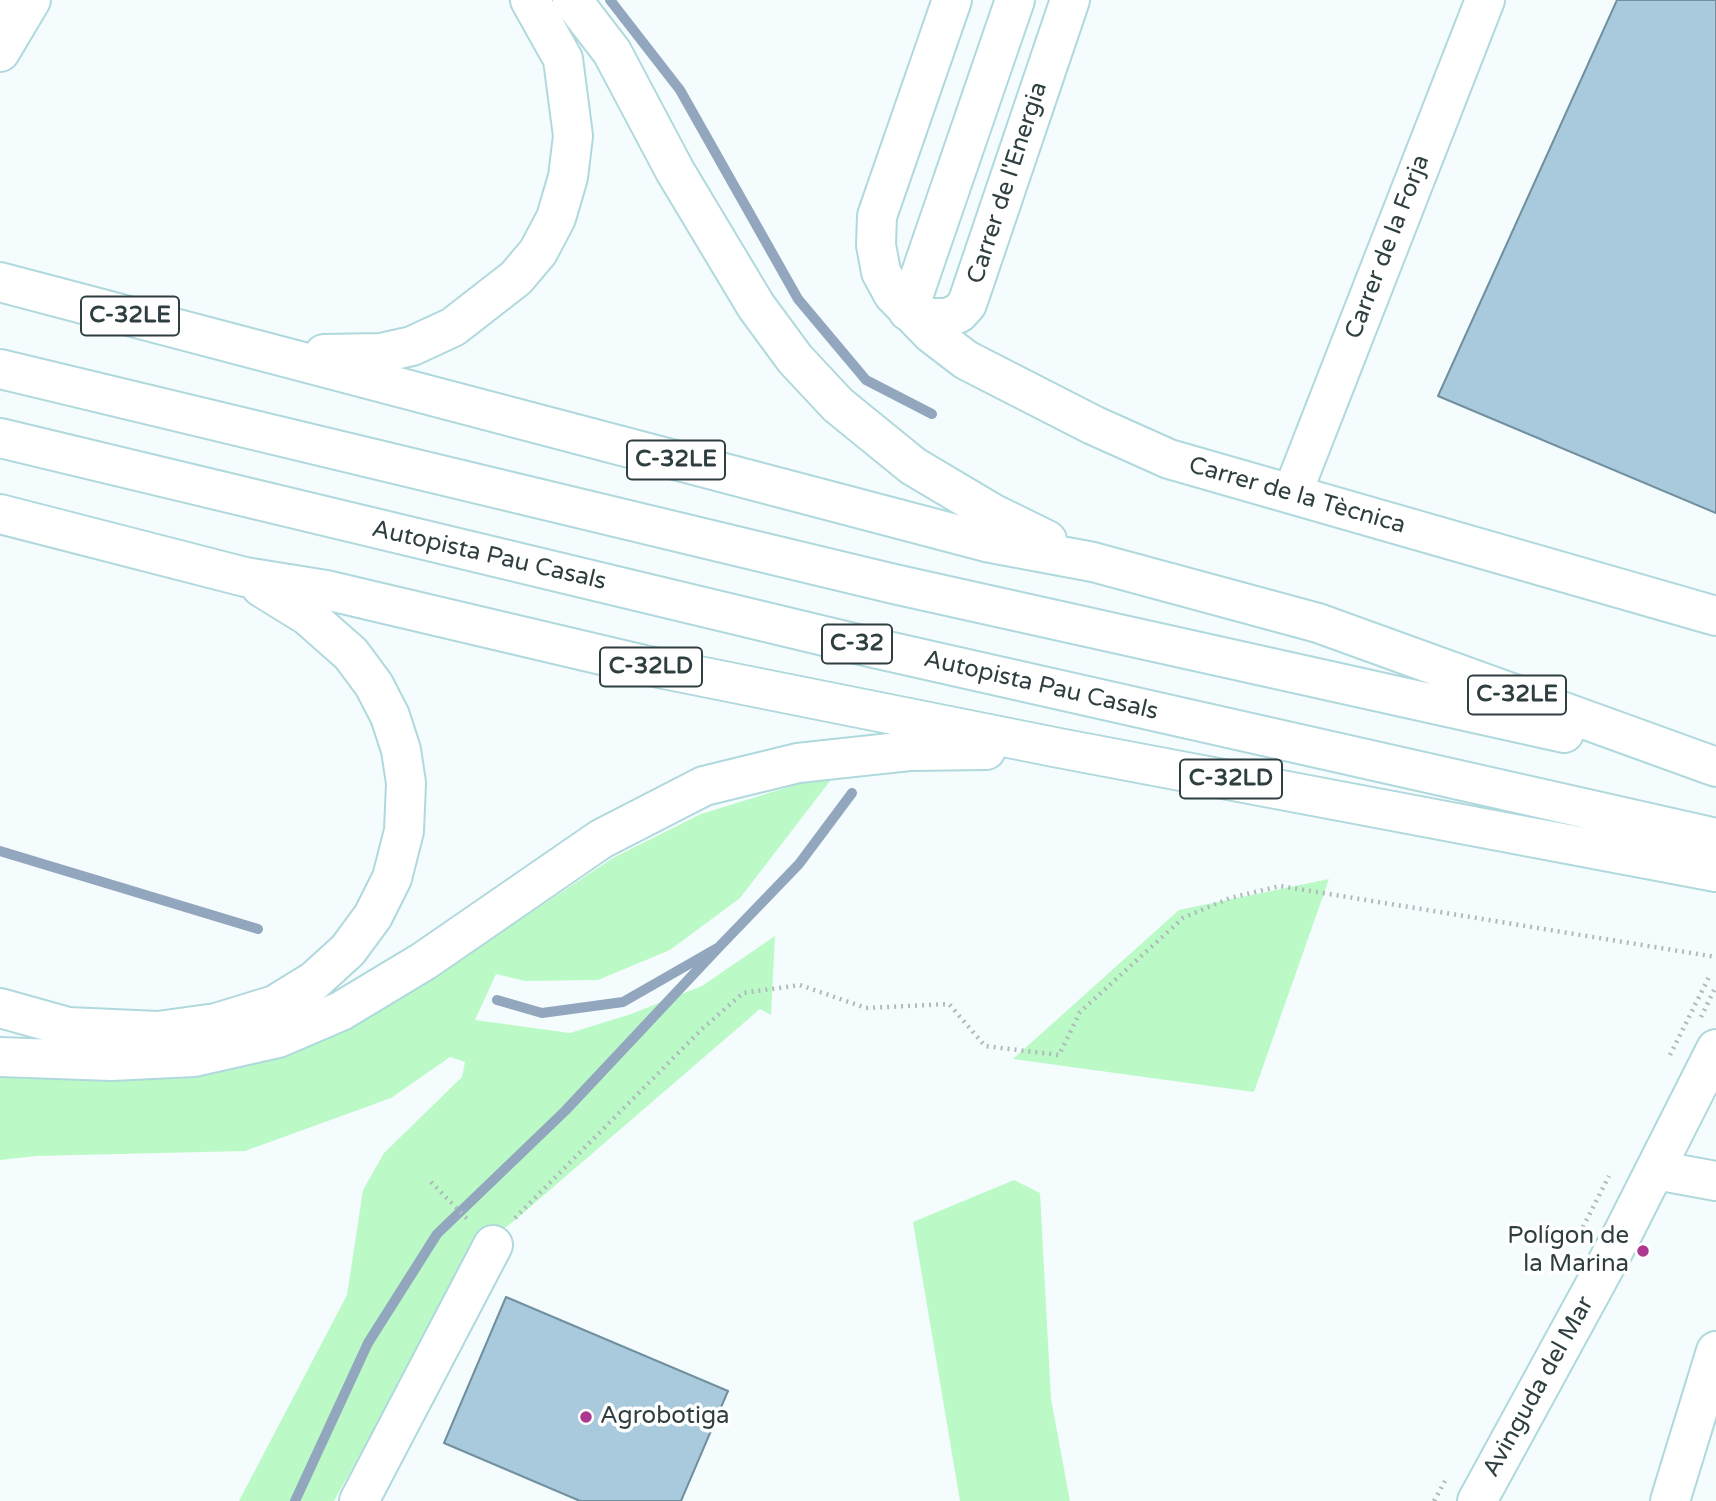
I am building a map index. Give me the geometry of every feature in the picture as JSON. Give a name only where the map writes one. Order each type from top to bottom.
[{"type":"main road","points":[[0,13],[4,0]]},
{"type":"main road","points":[[0,52],[31,0]]},
{"type":"main road","points":[[261,350],[380,352],[412,346],[453,327],[487,304],[516,278],[538,252],[559,208],[568,177],[573,136],[563,59],[530,0]]},
{"type":"main road","points":[[572,0],[612,52],[682,182],[756,306],[795,359],[838,405],[913,466],[992,513],[1093,562]]},
{"type":"main road","points":[[908,311],[893,294],[881,272],[876,245],[877,216],[952,0]]},
{"type":"main road","name":"Carrer de l'Energia","points":[[1015,0],[908,311],[931,318],[947,318],[959,313],[967,304],[1070,0]]},
{"type":"main road","name":"Carrer de la Forja","points":[[1292,494],[1485,0]]},
{"type":"main road","name":"C-32LE","points":[[0,282],[985,542],[1093,562],[1318,622],[1716,767]]},
{"type":"main road","name":"Carrer de la Tècnica","points":[[908,311],[966,359],[1134,445],[1169,459],[1716,616]]},
{"type":"main road","points":[[0,369],[894,584],[1716,767]]},
{"type":"main road","name":"Autopista Pau Casals","points":[[0,438],[860,645],[1716,838]]},
{"type":"main road","name":"C-32LD","points":[[0,514],[244,577],[326,590],[644,665],[1059,748],[1716,872]]},
{"type":"main road","points":[[0,1008],[68,1027],[158,1031],[216,1023],[275,1005],[314,981],[348,950],[373,916],[392,878],[404,831],[405,783],[401,750],[390,716],[374,685],[351,654],[308,616],[244,577]]},
{"type":"main road","points":[[0,1058],[111,1061],[194,1057],[278,1038],[341,1012],[424,961],[601,839],[704,786],[798,763],[860,756],[909,751],[1059,748]]},
{"type":"main road","name":"Avinguda del Mar","points":[[1477,1501],[1656,1170],[1706,1105],[1716,1049]]},
{"type":"main road","points":[[1656,1170],[1716,1181]]},
{"type":"main road","points":[[359,1501],[481,1233]]},
{"type":"main road","points":[[1670,1501],[1716,1351]]},
{"type":"path","points":[[430,1182],[481,1233],[498,1236],[702,1029],[744,993],[800,985],[866,1008],[949,1004],[985,1046],[1059,1055],[1080,1012],[1183,918],[1230,898],[1280,886],[1716,957]]},
{"type":"path","points":[[1668,1060],[1710,975]]},
{"type":"path","points":[[1580,1234],[1615,1164]]},
{"type":"green space","points":[[837,772],[740,898],[670,950],[598,980],[525,981],[496,974],[475,1020],[570,1033],[631,1014],[702,986],[775,936],[771,1015],[760,1009],[515,1220],[471,1254],[334,1501],[239,1501],[347,1295],[363,1190],[384,1153],[462,1077],[465,1062],[450,1057],[391,1098],[245,1151],[36,1156],[0,1160],[0,1072],[143,1076],[241,1067],[297,1048],[455,963],[613,858],[701,814]]},
{"type":"green space","points":[[1329,879],[1254,1092],[1013,1059],[1179,910]]},
{"type":"green space","points":[[1014,1180],[1040,1193],[1051,1399],[1070,1501],[960,1501],[913,1222]]},
{"type":"building","points":[[1617,0],[1716,0],[1716,513],[1438,396]]},
{"type":"building","name":"Agrobotiga","points":[[506,1297],[728,1391],[681,1501],[580,1501],[444,1443]]},
{"type":"waterway","points":[[610,0],[680,90],[798,299],[866,380],[932,414]]},
{"type":"waterway","points":[[497,1000],[542,1013],[623,1002],[719,947],[799,864],[852,793]]},
{"type":"waterway","points":[[0,851],[258,929]]},
{"type":"waterway","points":[[295,1501],[368,1343],[437,1234],[565,1111],[719,947]]},
{"type":"place","name":"Polígon de la Marina","points":[[1643,1251]]},
{"type":"place","name":"Agrobotiga","points":[[586,1417]]}]
